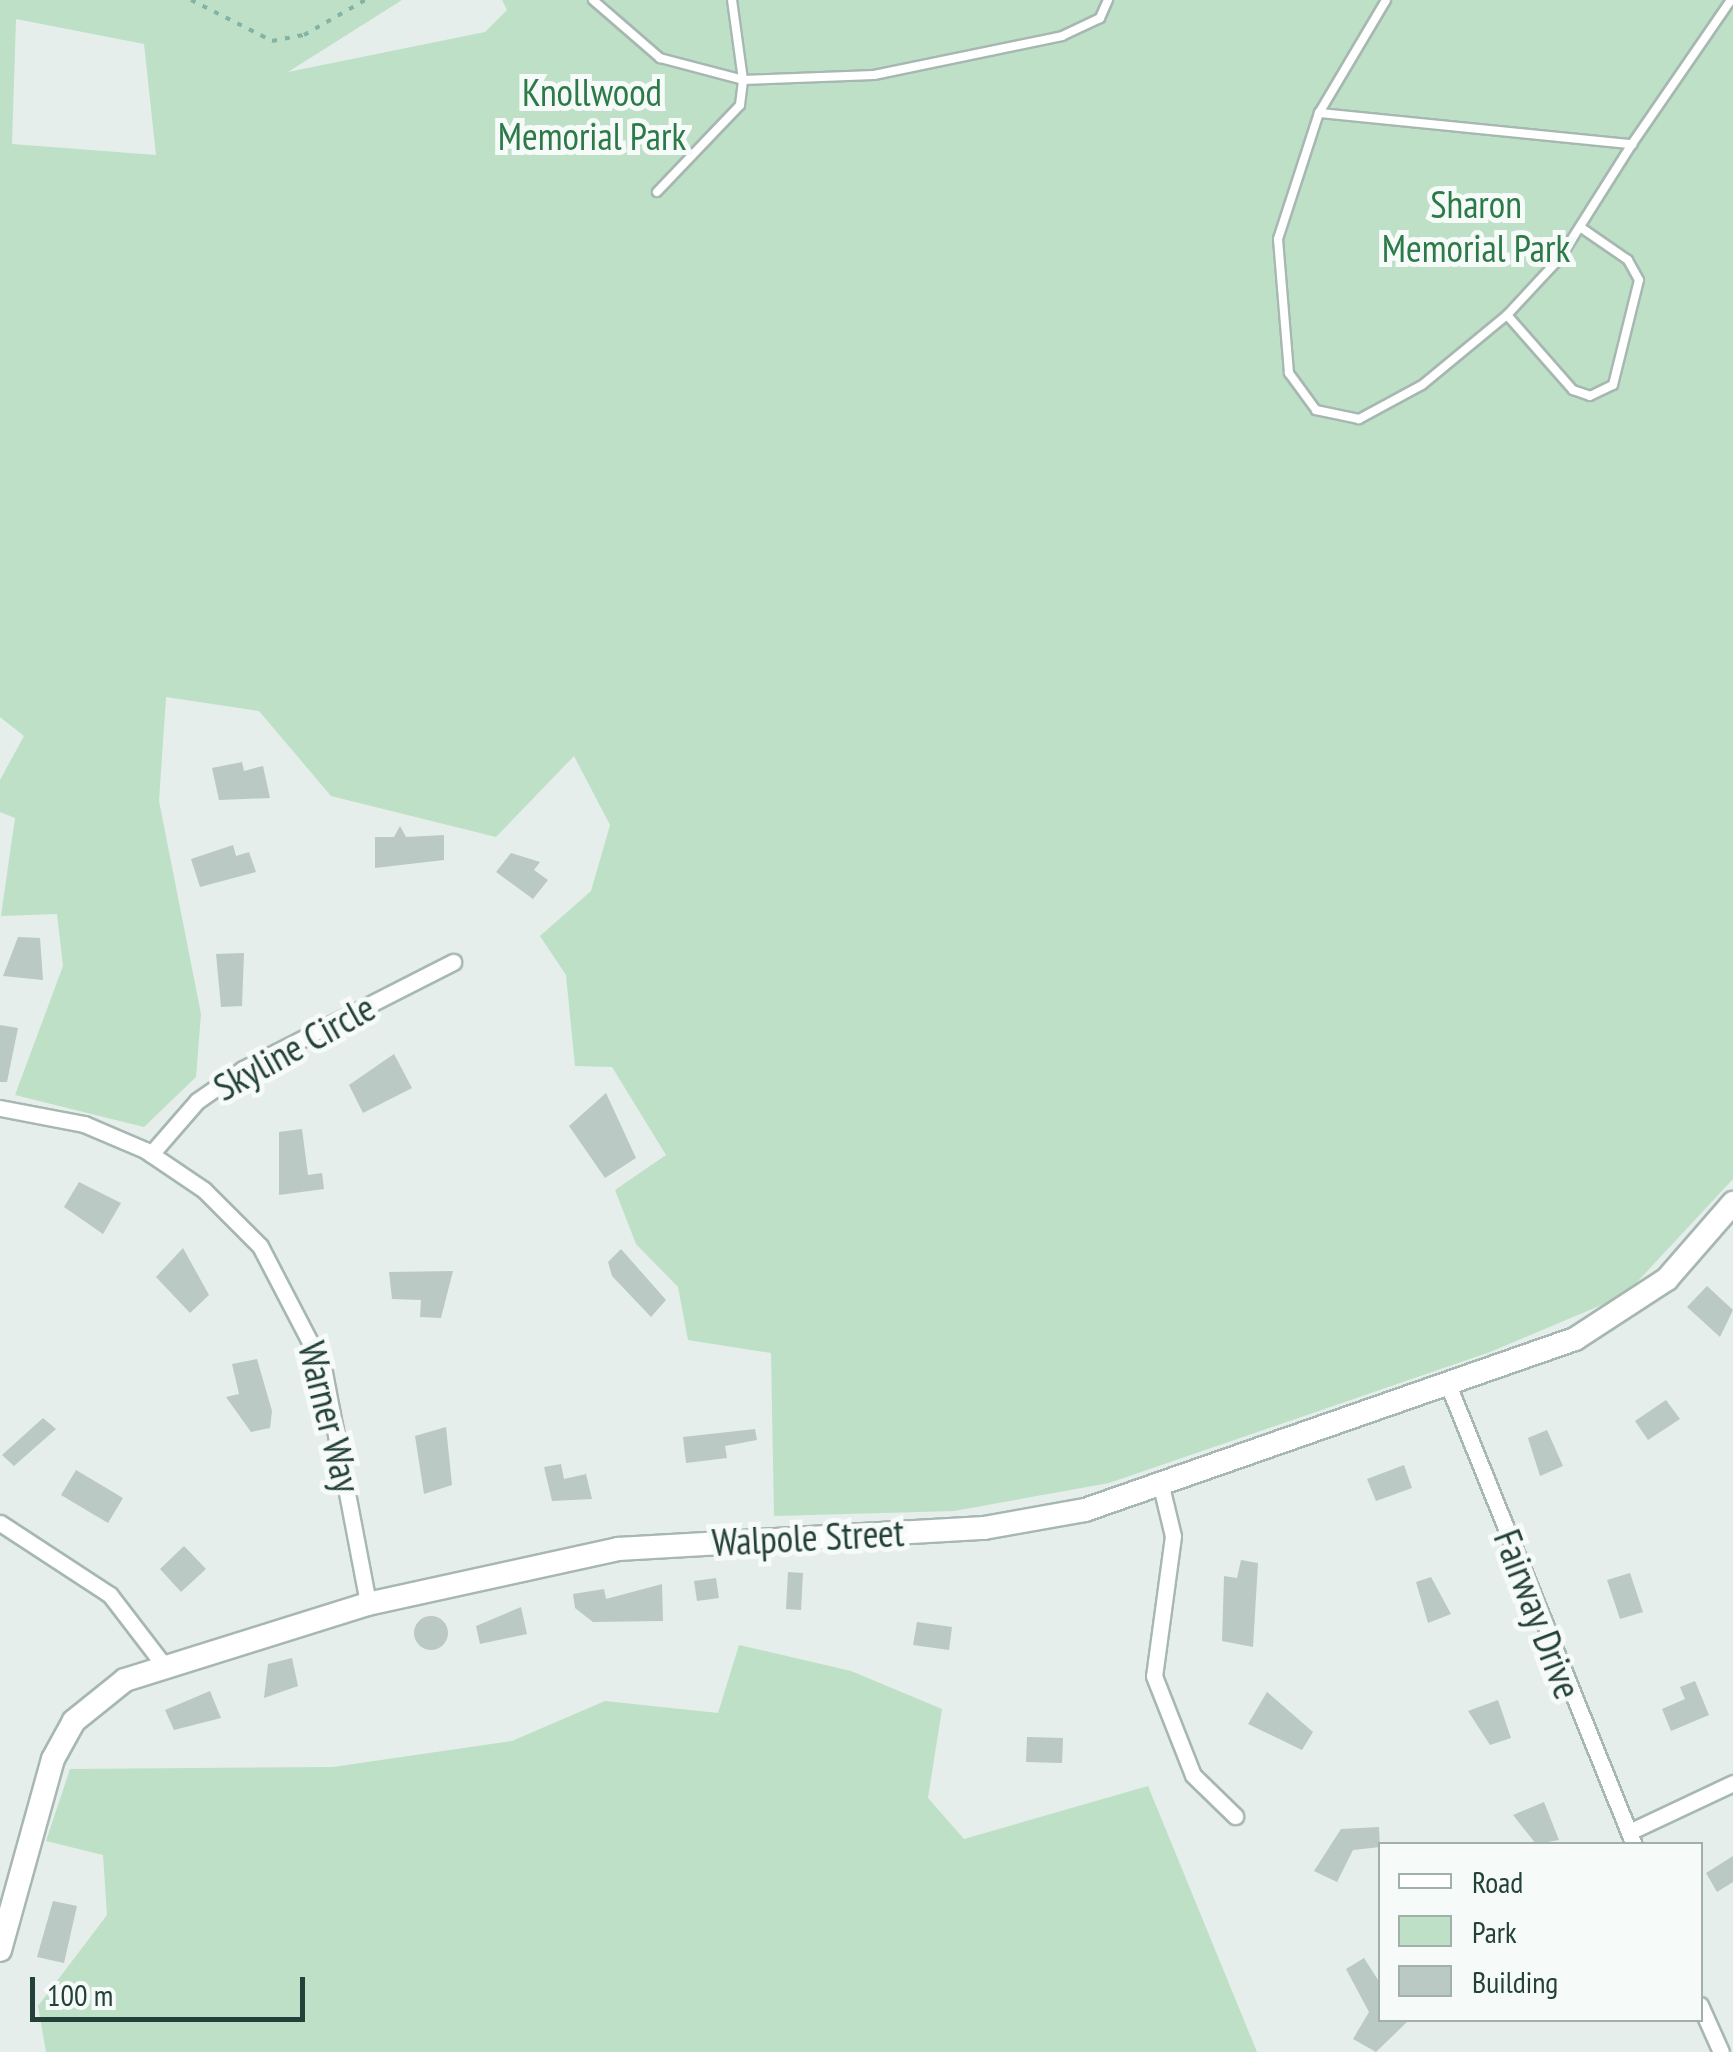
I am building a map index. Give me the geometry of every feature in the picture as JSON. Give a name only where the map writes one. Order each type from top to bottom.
[{"type":"main road","name":"Walpole Street","points":[[0,1950],[37,1803],[74,1721],[124,1680],[162,1664],[368,1604],[618,1549],[984,1528],[1161,1486],[1609,1323],[1667,1279],[1733,1202]]},
{"type":"street","name":"Skyline Circle","points":[[152,1154],[198,1101],[243,1069],[453,962]]},
{"type":"street","name":"Warner Way","points":[[0,1108],[84,1124],[152,1154],[260,1246],[307,1322],[368,1604]]},
{"type":"street","name":"Fairway Drive","points":[[1447,1382],[1631,1838]]},
{"type":"street","points":[[1161,1486],[1173,1536],[1152,1669],[1193,1775],[1235,1816]]},
{"type":"street","points":[[0,1523],[110,1595],[162,1664]]},
{"type":"street","points":[[1631,1838],[1733,1783]]},
{"type":"street","points":[[1703,2011],[1721,2052]]},
{"type":"lane","points":[[593,0],[660,58],[743,80],[874,76],[1062,36],[1100,18],[1108,0]]},
{"type":"lane","points":[[656,192],[740,105],[743,80],[732,0]]},
{"type":"lane","points":[[1386,0],[1319,113],[1284,206],[1277,258],[1283,355],[1305,400],[1344,420],[1372,416],[1507,315],[1580,227],[1732,0]]},
{"type":"lane","points":[[1319,113],[1632,144]]},
{"type":"lane","points":[[1507,315],[1573,390],[1590,396],[1613,385],[1639,280],[1628,260],[1580,227]]},
{"type":"path","points":[[191,0],[272,42],[304,35],[365,0]]},
{"type":"green space","points":[[0,0],[402,0],[288,72],[485,32],[507,10],[502,0],[1733,0],[1733,1179],[1625,1295],[1490,1352],[1109,1483],[954,1511],[774,1516],[771,1353],[688,1340],[678,1287],[636,1244],[615,1190],[666,1155],[612,1067],[575,1066],[566,975],[540,936],[591,891],[610,825],[574,756],[496,837],[331,796],[259,711],[166,697],[159,801],[201,1014],[196,1077],[144,1127],[15,1095],[63,966],[57,914],[1,916],[15,818],[0,812],[0,780],[24,736],[0,717]],"holes":[[[16,19],[144,44],[156,155],[12,144]]]},
{"type":"green space","points":[[739,1645],[851,1671],[942,1709],[928,1798],[964,1839],[1148,1786],[1257,2052],[46,2052],[38,2006],[107,1915],[103,1855],[46,1841],[70,1769],[333,1767],[512,1741],[605,1701],[718,1713]]},
{"type":"building","points":[[242,762],[244,771],[263,766],[270,798],[219,800],[212,768]]},
{"type":"building","points":[[400,826],[406,837],[444,835],[444,860],[375,868],[375,837],[394,837]]},
{"type":"building","points":[[233,845],[236,856],[249,852],[256,872],[200,887],[191,859]]},
{"type":"building","points":[[511,853],[540,862],[534,870],[548,880],[533,899],[496,872]]},
{"type":"building","points":[[18,937],[40,938],[43,980],[3,976]]},
{"type":"building","points":[[244,953],[242,1006],[221,1007],[216,954]]},
{"type":"building","points":[[0,1025],[18,1028],[7,1082],[0,1082]]},
{"type":"building","points":[[394,1054],[412,1088],[363,1113],[349,1085]]},
{"type":"building","points":[[606,1093],[636,1158],[605,1178],[569,1126]]},
{"type":"building","points":[[302,1129],[308,1175],[322,1173],[324,1189],[279,1195],[279,1132]]},
{"type":"building","points":[[79,1182],[121,1203],[103,1234],[64,1207]]},
{"type":"building","points":[[183,1248],[209,1295],[190,1313],[156,1277]]},
{"type":"building","points":[[621,1249],[666,1300],[651,1317],[612,1276],[608,1262]]},
{"type":"building","points":[[453,1271],[441,1318],[420,1317],[421,1300],[392,1299],[389,1272]]},
{"type":"building","points":[[1707,1286],[1733,1310],[1720,1337],[1687,1307]]},
{"type":"building","points":[[257,1359],[272,1411],[270,1428],[251,1432],[226,1397],[239,1394],[232,1364]]},
{"type":"building","points":[[1666,1400],[1680,1419],[1648,1440],[1635,1421]]},
{"type":"building","points":[[43,1418],[56,1429],[14,1466],[2,1455]]},
{"type":"building","points":[[446,1427],[452,1485],[424,1494],[415,1436]]},
{"type":"building","points":[[755,1429],[757,1440],[725,1446],[727,1458],[686,1463],[683,1437]]},
{"type":"building","points":[[1547,1430],[1563,1466],[1540,1476],[1528,1438]]},
{"type":"building","points":[[561,1464],[564,1479],[586,1474],[592,1499],[552,1501],[544,1467]]},
{"type":"building","points":[[1404,1465],[1412,1488],[1376,1501],[1367,1479]]},
{"type":"building","points":[[76,1470],[123,1498],[108,1523],[61,1495]]},
{"type":"building","points":[[184,1546],[206,1569],[181,1592],[160,1569]]},
{"type":"building","points":[[1241,1560],[1258,1563],[1253,1647],[1222,1641],[1224,1576],[1237,1578]]},
{"type":"building","points":[[788,1572],[803,1573],[801,1610],[786,1609]]},
{"type":"building","points":[[1630,1573],[1643,1612],[1620,1619],[1607,1580]]},
{"type":"building","points":[[1431,1577],[1451,1614],[1428,1623],[1416,1582]]},
{"type":"building","points":[[716,1578],[719,1598],[697,1601],[694,1581]]},
{"type":"building","points":[[662,1584],[663,1621],[593,1622],[575,1608],[573,1594],[604,1589],[606,1599]]},
{"type":"building","points":[[521,1607],[527,1634],[480,1644],[476,1626]]},
{"type":"building","points":[[431,1616],[443,1621],[448,1633],[443,1645],[431,1650],[419,1645],[414,1633],[419,1621]]},
{"type":"building","points":[[917,1622],[952,1627],[949,1650],[913,1645]]},
{"type":"building","points":[[292,1658],[298,1686],[264,1698],[268,1664]]},
{"type":"building","points":[[1695,1681],[1709,1715],[1671,1731],[1662,1709],[1685,1699],[1680,1687]]},
{"type":"building","points":[[210,1691],[221,1718],[174,1730],[165,1710]]},
{"type":"building","points":[[1267,1692],[1313,1732],[1302,1750],[1248,1724]]},
{"type":"building","points":[[1498,1700],[1511,1738],[1490,1745],[1468,1711]]},
{"type":"building","points":[[1027,1737],[1063,1738],[1062,1763],[1026,1762]]},
{"type":"building","points":[[1544,1802],[1559,1840],[1534,1842],[1513,1815]]},
{"type":"building","points":[[1379,1827],[1380,1842],[1378,1847],[1353,1850],[1337,1882],[1314,1871],[1341,1829]]},
{"type":"building","points":[[1733,1856],[1733,1882],[1717,1892],[1706,1873]]},
{"type":"building","points":[[53,1901],[77,1906],[64,1963],[37,1957]]},
{"type":"building","points":[[1364,1958],[1378,1980],[1378,2022],[1407,2022],[1376,2052],[1353,2039],[1369,2012],[1346,1969]]},
{"type":"park label","name":"Knollwood Memorial Park","points":[[592,114]]},
{"type":"park label","name":"Sharon Memorial Park","points":[[1476,226]]}]
